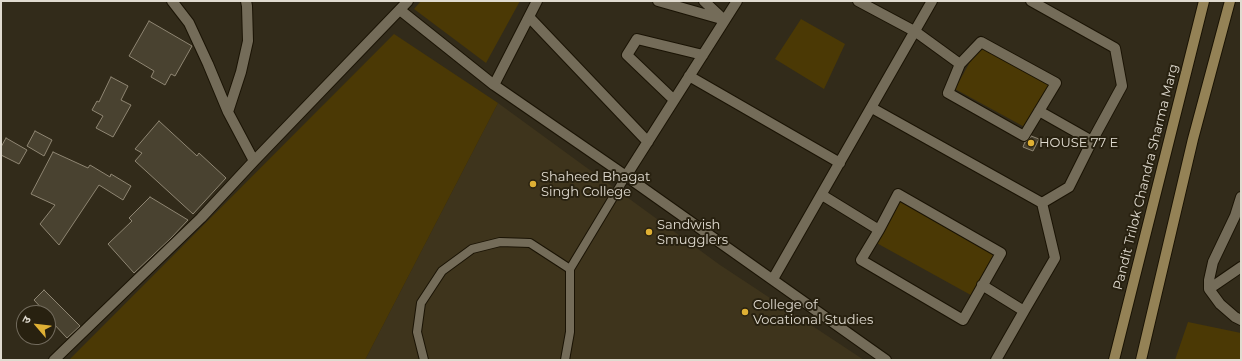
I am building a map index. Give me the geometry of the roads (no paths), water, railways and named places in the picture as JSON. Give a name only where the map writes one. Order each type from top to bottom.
[{"type":"main road","name":"Pandit Trilok Chandra Sharma Marg","points":[[1114,360],[1204,1]]},
{"type":"main road","points":[[1141,360],[1193,139],[1230,1]]},
{"type":"street","points":[[172,1],[189,23],[228,112],[254,161]]},
{"type":"street","points":[[228,112],[241,72],[248,41],[246,1]]},
{"type":"street","points":[[54,360],[201,218],[408,1]]},
{"type":"street","points":[[494,85],[537,1]]},
{"type":"street","points":[[658,1],[725,20]]},
{"type":"street","points":[[704,1],[725,20]]},
{"type":"street","points":[[626,176],[737,1]]},
{"type":"street","points":[[858,1],[916,32],[960,64]]},
{"type":"street","points":[[773,279],[916,32],[932,1]]},
{"type":"street","points":[[1031,1],[1115,48],[1122,86],[1069,187],[1042,203]]},
{"type":"street","points":[[400,10],[494,85],[773,279],[886,360]]},
{"type":"street","points":[[529,17],[648,142]]},
{"type":"street","points":[[674,100],[627,55],[637,39],[703,55]]},
{"type":"street","points":[[981,42],[1056,83],[1024,136],[948,93],[960,64],[981,42]]},
{"type":"street","points":[[689,76],[840,163]]},
{"type":"street","points":[[872,108],[1042,203],[1055,258],[996,360]]},
{"type":"street","points":[[1039,111],[1092,141]]},
{"type":"street","points":[[898,194],[1001,253],[963,320],[861,260],[879,230],[898,194]]},
{"type":"street","points":[[822,195],[879,230]]},
{"type":"street","points":[[1241,197],[1238,214],[1218,249],[1211,268],[1209,280],[1209,289],[1220,304],[1235,317],[1241,320]]},
{"type":"street","points":[[1209,289],[1241,267]]},
{"type":"street","points":[[982,285],[1024,311]]},
{"type":"lane","points":[[565,360],[570,332],[570,269],[626,176]]},
{"type":"lane","points":[[424,360],[417,332],[421,303],[442,271],[472,249],[500,242],[530,244],[570,269]]},
{"type":"place","name":"HOUSE 77 E","points":[[1031,143]]},
{"type":"place","name":"Shaheed Bhagat Singh College","points":[[533,184]]},
{"type":"place","name":"Sandwish Smugglers","points":[[649,232]]},
{"type":"place","name":"College of Vocational Studies","points":[[745,312]]}]
